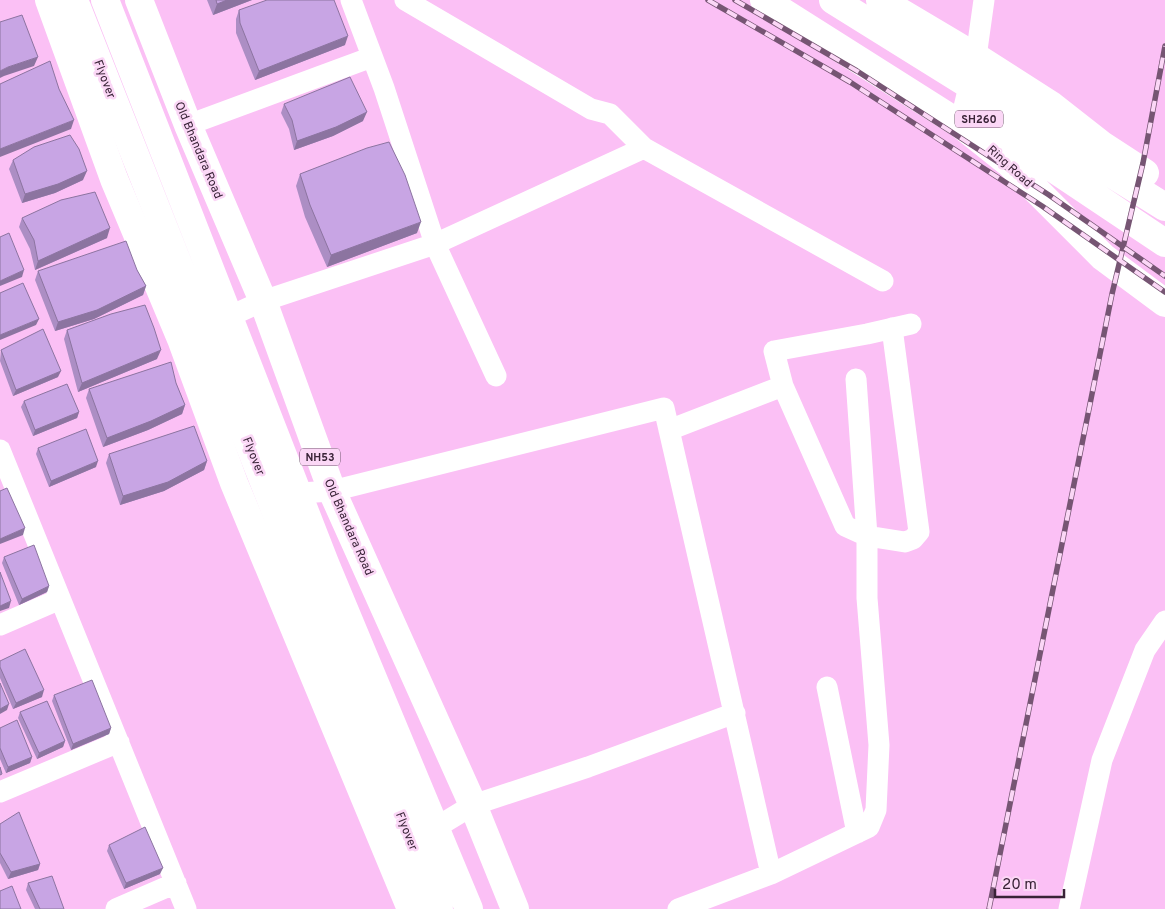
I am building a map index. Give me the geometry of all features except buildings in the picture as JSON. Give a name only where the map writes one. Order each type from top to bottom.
[{"type":"main road","points":[[49,0],[114,179],[181,339],[234,483],[411,909]]},
{"type":"main road","name":"Flyover","points":[[74,0],[303,581],[439,909]]},
{"type":"main road","points":[[105,0],[325,563],[470,909]]},
{"type":"main road","name":"Old Bhandara Road","points":[[139,0],[188,125],[263,301],[332,491],[473,805],[515,909]]},
{"type":"main road","name":"Ring Road","points":[[764,0],[960,124],[1010,164],[1103,257],[1165,303]]},
{"type":"main road","name":"Ring Road","points":[[790,0],[931,86],[1165,243]]},
{"type":"main road","name":"SH260","points":[[833,0],[1165,207]]},
{"type":"main road","points":[[880,0],[976,57],[1051,105],[1102,145],[1165,186]]},
{"type":"street","points":[[351,0],[436,244],[496,376]]},
{"type":"street","points":[[405,0],[591,109],[610,114],[644,148],[883,281]]},
{"type":"street","points":[[960,124],[976,57],[984,0]]},
{"type":"street","points":[[188,125],[372,57]]},
{"type":"street","points":[[181,339],[263,301],[436,244],[644,148]]},
{"type":"street","points":[[901,326],[919,532],[913,539],[904,542],[867,536],[845,526],[783,386],[774,351],[901,326]]},
{"type":"street","points":[[678,909],[770,874],[869,828],[876,810],[879,745],[867,598],[867,536],[856,379]]},
{"type":"street","points":[[669,430],[783,386]]},
{"type":"street","points":[[251,523],[300,494],[332,491],[664,408],[735,713],[770,874]]},
{"type":"street","points":[[0,450],[186,909]]},
{"type":"street","points":[[0,625],[60,599]]},
{"type":"street","points":[[1068,909],[1102,760],[1145,650],[1165,621]]},
{"type":"street","points":[[827,687],[857,833]]},
{"type":"street","points":[[390,856],[473,805],[588,767],[735,713]]},
{"type":"street","points":[[0,792],[119,742]]},
{"type":"street","points":[[116,909],[176,883]]},
{"type":"railway","points":[[708,0],[850,82],[1042,206],[1165,292]]},
{"type":"railway","points":[[735,0],[857,71],[1049,195],[1165,276]]},
{"type":"railway","points":[[989,909],[1112,294],[1143,163],[1165,46]]}]
